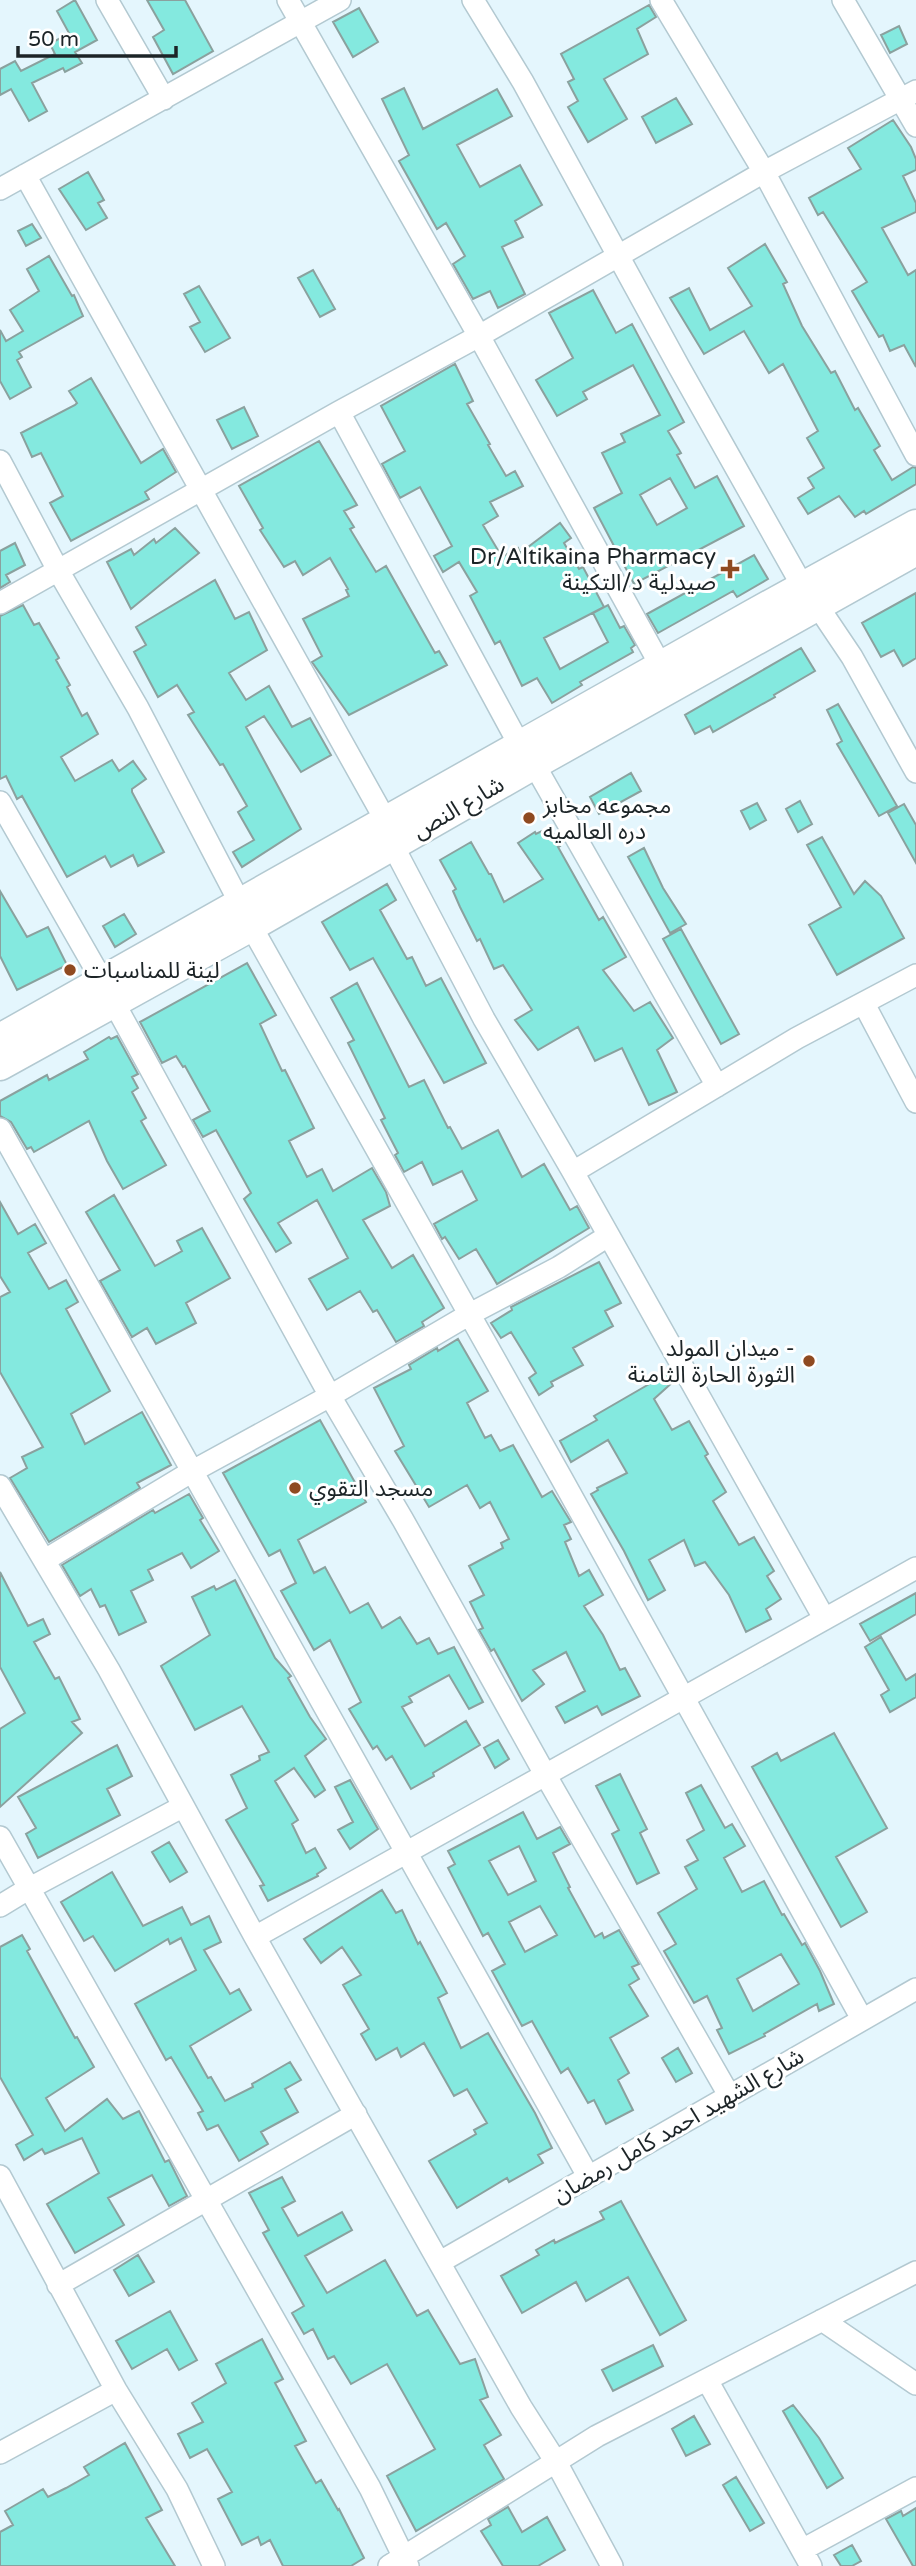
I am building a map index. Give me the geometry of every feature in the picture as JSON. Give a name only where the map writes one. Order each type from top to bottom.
[{"type":"main road","name":"شارع النص","points":[[0,1039],[108,991],[246,915],[810,596],[916,525]]},
{"type":"main road","name":"شارع النص","points":[[527,755],[662,668],[810,596],[916,550]]},
{"type":"main road","name":"شارع النص","points":[[0,1065],[108,991]]},
{"type":"street","points":[[107,0],[164,99]]},
{"type":"street","points":[[288,0],[479,336],[662,668]]},
{"type":"street","points":[[0,189],[340,0]]},
{"type":"street","points":[[473,0],[523,82],[618,257],[810,596],[852,657],[916,772]]},
{"type":"street","points":[[661,0],[764,172],[916,455]]},
{"type":"street","points":[[843,0],[908,95],[916,126]]},
{"type":"street","points":[[0,603],[338,412],[479,336],[764,172],[908,95]]},
{"type":"street","points":[[26,175],[389,832],[484,1019],[824,1618]]},
{"type":"street","points":[[338,412],[527,755],[717,1086]]},
{"type":"street","points":[[0,461],[59,572],[138,708],[246,915],[862,2019]]},
{"type":"street","points":[[0,802],[108,991],[330,1396],[729,2095]]},
{"type":"street","points":[[573,1172],[797,1038],[916,975]]},
{"type":"street","points":[[864,1004],[916,1102]]},
{"type":"street","points":[[0,1129],[587,2176]]},
{"type":"street","points":[[45,1560],[191,1472],[330,1396],[470,1314],[559,1267],[608,1236]]},
{"type":"street","points":[[1,1488],[108,1670],[255,1937],[521,2407],[556,2462],[612,2566]]},
{"type":"street","points":[[255,1937],[916,1568]]},
{"type":"street","points":[[0,1906],[183,1807]]},
{"type":"street","points":[[0,1837],[370,2488],[400,2564],[597,2437],[916,2272]]},
{"type":"street","name":"شارع الشهيد احمد كامل رمضان","points":[[440,2262],[916,1989]]},
{"type":"street","points":[[58,2285],[356,2114]]},
{"type":"street","points":[[0,2176],[116,2390],[177,2489],[214,2566]]},
{"type":"street","points":[[822,2320],[916,2384]]},
{"type":"street","points":[[707,2380],[807,2558],[916,2488]]},
{"type":"street","points":[[0,2453],[116,2390]]},
{"type":"building","points":[[75,0],[97,40],[75,52],[82,63],[65,72],[63,68],[32,83],[47,111],[29,121],[11,89],[0,95],[0,69],[15,61],[21,71],[55,54],[50,44],[69,33],[57,11]]},
{"type":"building","points":[[147,0],[185,0],[213,51],[173,74],[153,37],[164,30]]},
{"type":"building","points":[[649,5],[656,17],[637,29],[648,54],[604,79],[627,119],[588,142],[568,107],[578,101],[568,82],[574,79],[561,54]]},
{"type":"building","points":[[359,8],[378,42],[353,57],[333,22]]},
{"type":"building","points":[[899,26],[907,44],[890,53],[881,35]]},
{"type":"building","points":[[404,88],[423,129],[497,89],[512,116],[457,145],[480,187],[520,165],[542,205],[515,221],[523,237],[502,247],[525,294],[498,308],[490,291],[473,299],[453,264],[465,256],[446,223],[437,229],[399,161],[409,155],[382,99]]},
{"type":"building","points":[[676,98],[692,124],[656,143],[642,117]]},
{"type":"building","points":[[893,120],[916,159],[916,170],[903,176],[916,203],[916,212],[882,228],[908,275],[916,270],[916,367],[904,345],[890,351],[883,335],[879,337],[852,291],[867,282],[823,212],[818,215],[809,198],[861,169],[848,148]]},
{"type":"building","points":[[88,172],[104,200],[98,203],[107,218],[86,230],[59,189]]},
{"type":"building","points":[[32,224],[41,238],[26,246],[18,231]]},
{"type":"building","points":[[765,244],[787,282],[783,284],[802,326],[831,373],[835,371],[855,410],[858,408],[880,446],[874,450],[892,480],[913,467],[916,468],[916,484],[866,514],[864,511],[855,517],[839,496],[808,514],[798,498],[814,488],[808,478],[824,468],[807,438],[818,431],[783,364],[769,373],[744,331],[704,354],[670,298],[689,288],[710,330],[752,306],[728,268]]},
{"type":"building","points":[[49,256],[72,296],[74,295],[83,316],[19,352],[22,357],[17,360],[31,387],[10,399],[0,381],[0,330],[6,341],[23,331],[10,310],[39,291],[27,269]]},
{"type":"building","points":[[313,270],[335,309],[320,317],[298,278]]},
{"type":"building","points":[[199,286],[230,338],[205,352],[190,327],[200,322],[184,294]]},
{"type":"building","points":[[593,290],[616,333],[632,324],[684,422],[668,431],[681,453],[677,455],[695,488],[717,476],[744,526],[634,584],[594,508],[622,493],[602,453],[625,442],[621,434],[660,415],[633,365],[583,392],[587,399],[557,416],[536,380],[573,358],[549,313]],"holes":[[[670,478],[687,508],[657,525],[640,495]]]},
{"type":"building","points":[[455,364],[473,401],[467,404],[490,444],[488,445],[506,476],[515,471],[523,486],[490,502],[498,516],[483,525],[502,557],[518,548],[520,553],[560,523],[571,538],[564,543],[579,569],[583,567],[604,607],[544,638],[560,669],[608,642],[593,613],[608,605],[620,628],[624,626],[635,645],[631,648],[633,652],[580,682],[582,685],[552,703],[537,678],[522,686],[500,641],[495,644],[470,596],[477,592],[459,562],[443,572],[434,556],[452,546],[420,487],[400,498],[382,464],[405,451],[381,406]]},
{"type":"building","points":[[91,378],[141,463],[163,449],[176,472],[145,492],[149,499],[71,541],[50,503],[63,496],[41,453],[32,457],[21,433],[75,405],[77,403],[69,391]]},
{"type":"building","points":[[244,407],[258,436],[232,449],[217,420]]},
{"type":"building","points":[[319,441],[357,505],[344,511],[354,527],[350,529],[376,572],[386,566],[435,653],[439,651],[447,665],[349,715],[312,662],[322,656],[303,619],[349,596],[346,590],[348,589],[330,558],[303,575],[295,561],[284,567],[260,530],[263,528],[239,486]]},
{"type":"building","points":[[175,528],[199,553],[131,609],[107,562],[131,549],[134,555],[154,539],[156,543]]},
{"type":"building","points":[[15,543],[25,565],[6,575],[10,582],[0,588],[0,551]]},
{"type":"building","points":[[754,555],[768,579],[737,597],[733,591],[658,633],[647,614]]},
{"type":"building","points":[[215,580],[235,619],[249,612],[267,650],[229,673],[246,700],[269,686],[292,727],[310,718],[331,755],[301,772],[264,716],[246,727],[301,829],[242,867],[233,852],[254,840],[238,812],[247,806],[223,764],[220,765],[188,715],[194,712],[177,685],[158,697],[134,652],[146,645],[136,627]]},
{"type":"building","points":[[916,593],[916,658],[903,666],[894,650],[881,657],[862,623]]},
{"type":"building","points":[[23,605],[34,625],[39,623],[59,658],[56,660],[70,685],[67,687],[82,716],[87,713],[98,734],[61,757],[75,781],[112,760],[119,771],[133,761],[146,779],[132,789],[132,792],[164,852],[138,866],[133,855],[111,867],[105,856],[67,877],[22,796],[17,799],[6,776],[0,779],[0,616]]},
{"type":"building","points":[[801,648],[815,671],[713,732],[710,726],[695,734],[685,715]]},
{"type":"building","points":[[838,704],[897,806],[879,816],[837,744],[842,741],[827,710]]},
{"type":"building","points":[[631,773],[641,791],[599,814],[590,797]]},
{"type":"building","points":[[800,801],[812,824],[798,832],[786,809]]},
{"type":"building","points":[[757,803],[766,820],[750,829],[741,811]]},
{"type":"building","points":[[904,804],[916,825],[916,863],[888,813]]},
{"type":"building","points":[[550,827],[560,846],[558,847],[599,920],[603,917],[626,957],[603,970],[634,1011],[650,1002],[673,1038],[657,1050],[677,1092],[649,1105],[622,1048],[595,1061],[578,1027],[538,1050],[515,1020],[532,1010],[503,965],[494,969],[480,939],[477,941],[460,907],[453,891],[456,889],[440,860],[471,842],[491,874],[504,902],[543,879],[518,843],[535,832],[536,834]]},
{"type":"building","points":[[822,837],[854,894],[865,881],[881,896],[904,938],[837,975],[809,925],[841,907],[807,845]]},
{"type":"building","points":[[644,848],[663,888],[686,924],[670,933],[628,857]]},
{"type":"building","points":[[387,884],[396,900],[380,910],[407,959],[412,957],[426,986],[441,978],[486,1063],[444,1083],[373,958],[350,970],[322,922]]},
{"type":"building","points":[[0,891],[27,937],[48,927],[67,965],[17,990],[0,956]]},
{"type":"building","points":[[124,914],[136,934],[115,947],[103,926]]},
{"type":"building","points":[[681,929],[739,1034],[721,1044],[663,939]]},
{"type":"building","points":[[247,963],[276,1015],[260,1024],[282,1071],[285,1070],[314,1128],[289,1141],[307,1177],[322,1169],[333,1191],[372,1168],[386,1192],[390,1206],[363,1220],[392,1268],[413,1255],[444,1308],[422,1322],[424,1326],[396,1342],[377,1310],[373,1312],[360,1291],[327,1310],[309,1279],[348,1258],[317,1200],[278,1223],[291,1243],[276,1252],[244,1199],[251,1193],[216,1130],[203,1137],[193,1120],[210,1111],[185,1066],[183,1067],[176,1056],[162,1063],[140,1022]]},
{"type":"building","points":[[357,983],[409,1087],[424,1080],[448,1128],[450,1127],[462,1149],[498,1130],[522,1177],[544,1164],[570,1210],[577,1206],[589,1228],[497,1284],[476,1249],[459,1259],[445,1237],[442,1239],[434,1224],[477,1200],[462,1171],[433,1185],[422,1162],[404,1172],[395,1155],[398,1153],[381,1120],[385,1118],[348,1043],[354,1040],[331,998]]},
{"type":"building","points":[[117,1036],[138,1074],[132,1077],[138,1088],[132,1092],[146,1118],[141,1121],[166,1165],[123,1189],[89,1121],[34,1152],[31,1147],[27,1149],[11,1122],[0,1116],[0,1101],[47,1075],[49,1080],[88,1059],[84,1052],[109,1037],[111,1039]]},
{"type":"building","points":[[114,1195],[155,1266],[182,1251],[177,1241],[202,1228],[230,1278],[186,1303],[196,1323],[156,1344],[147,1328],[132,1337],[100,1281],[120,1270],[86,1212]]},
{"type":"building","points":[[0,1202],[18,1234],[35,1224],[46,1243],[28,1253],[49,1289],[66,1280],[78,1302],[66,1309],[110,1391],[71,1414],[85,1444],[142,1412],[171,1465],[137,1483],[140,1488],[49,1542],[10,1478],[27,1468],[22,1457],[43,1447],[0,1372],[0,1297],[10,1292],[0,1276]]},
{"type":"building","points":[[599,1262],[621,1303],[605,1311],[613,1326],[573,1348],[583,1365],[551,1382],[553,1386],[539,1395],[529,1378],[536,1373],[511,1332],[501,1338],[491,1323],[512,1310],[511,1307]]},
{"type":"building","points":[[458,1339],[488,1391],[467,1403],[485,1438],[491,1435],[500,1451],[513,1445],[542,1497],[552,1491],[571,1522],[564,1525],[571,1539],[565,1542],[579,1576],[589,1570],[603,1595],[584,1606],[603,1635],[620,1670],[625,1668],[640,1696],[602,1715],[597,1706],[565,1723],[556,1707],[585,1691],[566,1652],[533,1670],[544,1684],[522,1701],[494,1649],[491,1651],[479,1630],[483,1628],[470,1602],[484,1595],[469,1566],[503,1548],[501,1543],[509,1539],[490,1502],[480,1508],[467,1485],[429,1507],[395,1451],[404,1446],[374,1388],[411,1369],[409,1365],[437,1348],[438,1351]]},
{"type":"building","points":[[670,1372],[675,1380],[654,1399],[672,1430],[689,1421],[726,1492],[713,1501],[739,1545],[754,1537],[774,1571],[767,1576],[781,1599],[766,1609],[771,1619],[746,1632],[729,1595],[705,1562],[695,1566],[684,1540],[649,1560],[665,1590],[648,1600],[591,1494],[598,1490],[597,1488],[627,1473],[608,1440],[571,1462],[560,1441],[597,1420],[594,1416]]},
{"type":"building","points":[[320,1420],[366,1502],[298,1540],[314,1573],[325,1567],[350,1613],[368,1603],[382,1628],[400,1617],[417,1644],[429,1638],[438,1654],[454,1647],[483,1702],[469,1709],[449,1675],[409,1697],[412,1702],[402,1707],[425,1746],[466,1721],[480,1745],[411,1789],[392,1756],[386,1760],[377,1746],[373,1749],[349,1709],[361,1702],[330,1640],[314,1650],[281,1591],[296,1583],[280,1550],[269,1556],[223,1473]]},
{"type":"building","points":[[189,1494],[203,1518],[200,1520],[219,1551],[191,1568],[182,1553],[148,1570],[153,1580],[131,1591],[146,1622],[119,1635],[105,1605],[100,1607],[91,1589],[80,1596],[62,1565],[153,1510],[155,1513]]},
{"type":"building","points":[[0,1572],[28,1626],[43,1619],[50,1634],[34,1642],[55,1679],[59,1677],[80,1719],[72,1722],[82,1733],[0,1807],[0,1729],[25,1713],[0,1667]]},
{"type":"building","points":[[235,1580],[275,1658],[291,1676],[288,1678],[326,1739],[305,1756],[325,1790],[315,1797],[294,1768],[275,1781],[298,1820],[292,1824],[306,1853],[315,1848],[326,1868],[317,1874],[318,1876],[268,1901],[260,1886],[264,1885],[226,1820],[247,1808],[231,1775],[260,1760],[259,1756],[269,1752],[242,1706],[195,1730],[161,1666],[210,1635],[192,1597],[214,1586],[216,1590]]},
{"type":"building","points":[[916,1593],[916,1614],[870,1641],[860,1624]]},
{"type":"building","points":[[881,1637],[906,1680],[916,1674],[916,1697],[890,1712],[881,1695],[889,1690],[865,1647]]},
{"type":"building","points":[[834,1733],[887,1828],[836,1857],[867,1912],[841,1927],[752,1767],[777,1753],[781,1761]]},
{"type":"building","points":[[498,1740],[509,1759],[495,1768],[484,1748]]},
{"type":"building","points":[[117,1745],[132,1776],[107,1789],[120,1815],[38,1858],[26,1834],[36,1828],[18,1797]]},
{"type":"building","points":[[620,1774],[647,1829],[640,1833],[659,1873],[637,1884],[612,1834],[619,1830],[596,1786]]},
{"type":"building","points":[[350,1780],[378,1829],[350,1849],[338,1830],[353,1822],[335,1787]]},
{"type":"building","points":[[701,1785],[725,1828],[732,1824],[745,1846],[724,1858],[742,1892],[764,1881],[782,1915],[784,1914],[802,1945],[805,1943],[834,2004],[819,2011],[817,2004],[764,2034],[765,2036],[729,2054],[717,2030],[722,2028],[707,1996],[694,2003],[664,1951],[676,1944],[658,1913],[697,1889],[685,1867],[698,1860],[687,1840],[704,1830],[686,1793]],"holes":[[[781,1954],[799,1984],[753,2011],[737,1979]]]},
{"type":"building","points":[[523,1812],[537,1839],[560,1827],[570,1844],[553,1853],[570,1887],[568,1888],[595,1937],[602,1933],[604,1938],[619,1930],[639,1964],[632,1967],[639,1979],[629,1985],[648,2016],[610,2038],[629,2073],[618,2080],[633,2110],[606,2124],[594,2100],[588,2103],[568,2068],[561,2073],[532,2021],[522,2026],[492,1971],[505,1964],[488,1933],[483,1936],[448,1868],[455,1864],[448,1851]],"holes":[[[519,1846],[536,1881],[508,1895],[489,1861]],[[540,1906],[557,1935],[525,1952],[509,1922]]]},
{"type":"building","points":[[169,1842],[187,1872],[170,1882],[152,1852]]},
{"type":"building","points":[[112,1872],[143,1926],[182,1907],[191,1925],[209,1916],[221,1942],[204,1950],[230,1994],[239,1989],[251,2010],[190,2046],[225,2101],[253,2087],[252,2084],[290,2062],[301,2080],[285,2089],[298,2112],[261,2132],[268,2144],[239,2161],[218,2125],[207,2130],[198,2113],[203,2111],[171,2057],[166,2060],[135,2004],[196,1970],[181,1938],[170,1944],[168,1939],[115,1971],[93,1936],[84,1941],[61,1902]]},
{"type":"building","points":[[382,1890],[396,1913],[402,1910],[418,1944],[420,1942],[447,1993],[438,1998],[461,2048],[488,2033],[535,2113],[552,2148],[538,2155],[543,2163],[509,2182],[507,2178],[457,2208],[429,2161],[476,2134],[474,2130],[487,2123],[467,2089],[454,2096],[424,2043],[401,2057],[397,2048],[376,2060],[361,2034],[369,2029],[343,1985],[361,1975],[342,1947],[321,1963],[304,1939]]},
{"type":"building","points":[[22,1935],[30,1949],[27,1951],[94,2067],[46,2098],[65,2131],[107,2099],[123,2119],[139,2111],[165,2162],[169,2160],[187,2196],[169,2206],[152,2175],[108,2198],[124,2225],[75,2253],[47,2204],[99,2173],[82,2138],[45,2154],[42,2149],[24,2160],[16,2145],[33,2135],[0,2077],[0,1947]]},
{"type":"building","points":[[678,2048],[692,2073],[676,2082],[662,2058]]},
{"type":"building","points":[[282,2177],[295,2201],[282,2208],[298,2236],[342,2212],[352,2230],[305,2256],[327,2293],[385,2260],[417,2316],[428,2310],[460,2364],[475,2359],[488,2397],[480,2400],[501,2435],[484,2445],[504,2479],[416,2531],[387,2476],[435,2449],[387,2364],[351,2384],[334,2356],[328,2359],[313,2329],[304,2334],[292,2313],[304,2306],[263,2233],[269,2230],[249,2193]]},
{"type":"building","points":[[621,2201],[686,2320],[660,2335],[628,2277],[586,2301],[576,2282],[522,2313],[501,2276],[539,2255],[536,2250],[554,2240],[555,2243],[604,2219],[600,2212]]},
{"type":"building","points":[[138,2255],[154,2282],[129,2296],[114,2270]]},
{"type":"building","points":[[170,2311],[197,2360],[179,2370],[167,2349],[132,2369],[116,2341]]},
{"type":"building","points":[[262,2339],[283,2379],[275,2383],[306,2441],[295,2446],[316,2483],[321,2480],[339,2509],[364,2558],[351,2566],[283,2566],[270,2540],[261,2545],[258,2537],[242,2545],[218,2499],[232,2492],[207,2449],[190,2458],[178,2434],[203,2422],[192,2403],[226,2383],[216,2364]]},
{"type":"building","points":[[653,2345],[663,2366],[613,2391],[602,2370]]},
{"type":"building","points":[[793,2405],[819,2438],[843,2478],[827,2488],[783,2411]]},
{"type":"building","points":[[694,2416],[710,2444],[686,2456],[672,2429]]},
{"type":"building","points":[[125,2443],[162,2510],[146,2518],[175,2566],[0,2566],[0,2532],[13,2525],[5,2511],[43,2489],[48,2497],[89,2475],[84,2467]]},
{"type":"building","points":[[736,2477],[764,2523],[750,2531],[723,2485]]},
{"type":"building","points":[[508,2507],[522,2532],[547,2517],[565,2550],[538,2566],[503,2566],[481,2531],[491,2525],[488,2519]]},
{"type":"building","points":[[916,2508],[916,2566],[913,2566],[886,2519],[901,2511],[903,2516]]},
{"type":"building","points":[[852,2545],[861,2561],[852,2566],[841,2566],[834,2555]]},
{"type":"place","name":"Dr/Altikaina Pharmacy صيدلية د/التكينة","points":[[730,569]]},
{"type":"place","name":"مجموعه مخابز دره العالميه","points":[[529,818]]},
{"type":"place","name":"لينة للمناسبات","points":[[70,970]]},
{"type":"place","name":"ميدان المولد - الثورة الحارة الثامنة","points":[[809,1361]]},
{"type":"place","name":"مسجد التقوي","points":[[295,1488]]}]
